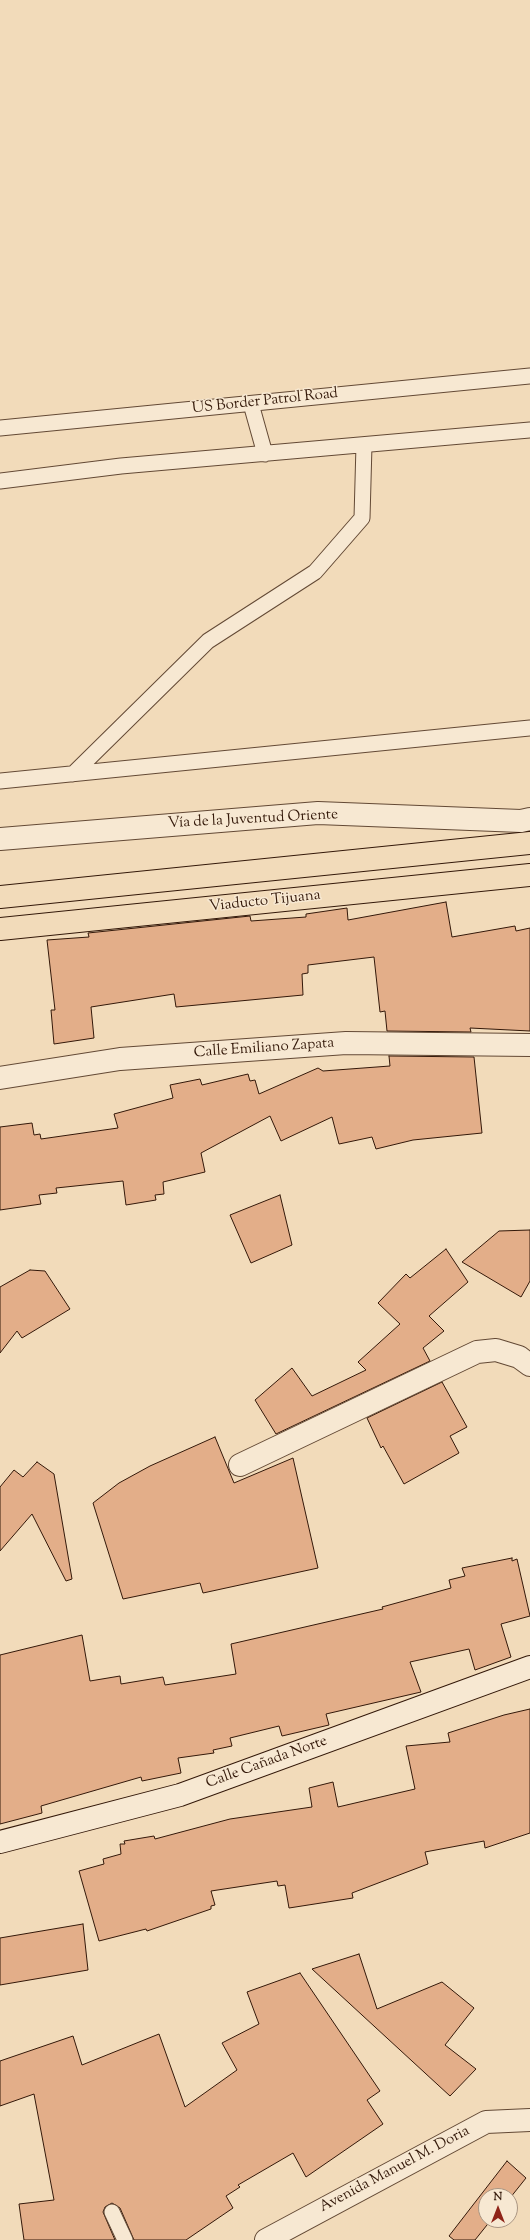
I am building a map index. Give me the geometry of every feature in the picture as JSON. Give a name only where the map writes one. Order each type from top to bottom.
[{"type":"highway","points":[[0,897],[530,843]]},
{"type":"highway","name":"Viaducto Tijuana","points":[[0,929],[530,875]]},
{"type":"street","name":"Vía de la Juventud Oriente","points":[[0,839],[318,813],[521,821],[530,819]]},
{"type":"street","name":"Calle Emiliano Zapata","points":[[0,1078],[120,1059],[346,1043],[530,1045]]},
{"type":"street","points":[[240,1465],[478,1352],[496,1350],[519,1357],[530,1364]]},
{"type":"street","name":"Calle Cañada Norte","points":[[0,1842],[180,1794],[530,1667]]},
{"type":"street","name":"Avenida Manuel M. Doria","points":[[266,2240],[486,2122],[530,2120]]},
{"type":"lane","name":"US Border Patrol Road","points":[[0,428],[530,376]]},
{"type":"lane","points":[[251,404],[265,454]]},
{"type":"lane","points":[[0,481],[121,466],[530,430]]},
{"type":"lane","points":[[73,774],[208,641],[315,572],[362,518],[364,445]]},
{"type":"lane","points":[[0,781],[530,728]]},
{"type":"lane","points":[[112,2212],[125,2240]]},
{"type":"building","points":[[446,902],[452,937],[515,926],[516,931],[530,928],[530,1031],[470,1028],[471,1032],[387,1031],[385,1011],[380,1012],[374,957],[308,965],[308,973],[302,974],[303,995],[176,1007],[174,994],[91,1007],[94,1038],[54,1044],[51,1010],[55,1010],[47,940],[89,937],[88,933],[250,916],[251,921],[306,917],[306,914],[347,908],[348,920]]},
{"type":"building","points":[[389,1056],[474,1057],[482,1133],[413,1140],[376,1149],[372,1137],[339,1144],[332,1117],[281,1141],[270,1116],[201,1153],[205,1172],[163,1182],[164,1194],[155,1195],[156,1200],[126,1205],[123,1181],[56,1188],[57,1193],[39,1195],[41,1204],[0,1210],[0,1127],[32,1123],[34,1135],[40,1134],[41,1139],[118,1128],[114,1114],[173,1098],[170,1085],[200,1079],[202,1085],[248,1074],[250,1081],[255,1080],[259,1094],[318,1068],[323,1071],[390,1066]]},
{"type":"building","points":[[280,1195],[292,1245],[251,1263],[230,1215]]},
{"type":"building","points":[[530,1230],[530,1281],[521,1297],[462,1262],[499,1231]]},
{"type":"building","points":[[446,1249],[468,1282],[429,1316],[444,1331],[423,1348],[430,1361],[276,1434],[255,1400],[292,1368],[312,1396],[366,1370],[358,1362],[400,1324],[378,1303],[406,1274],[410,1278]]},
{"type":"building","points":[[30,1270],[45,1271],[70,1309],[22,1338],[17,1331],[0,1353],[0,1287]]},
{"type":"building","points":[[442,1382],[467,1427],[450,1436],[459,1453],[404,1484],[383,1446],[381,1448],[367,1418]]},
{"type":"building","points":[[215,1437],[234,1483],[293,1458],[318,1568],[203,1593],[200,1583],[123,1599],[93,1503],[119,1483],[150,1466]]},
{"type":"building","points":[[37,1462],[54,1474],[72,1579],[66,1581],[32,1514],[0,1551],[0,1487],[14,1470],[23,1477]]},
{"type":"building","points":[[512,1558],[512,1561],[517,1559],[530,1616],[501,1624],[511,1657],[475,1670],[469,1649],[410,1662],[421,1692],[326,1714],[329,1725],[282,1736],[279,1726],[230,1738],[232,1746],[213,1750],[214,1753],[178,1758],[181,1773],[142,1781],[141,1777],[41,1806],[42,1813],[0,1824],[0,1655],[82,1635],[90,1681],[120,1676],[121,1684],[163,1677],[165,1685],[236,1674],[231,1644],[383,1609],[382,1607],[451,1588],[449,1580],[465,1576],[462,1568]]},
{"type":"building","points":[[530,1709],[530,1833],[485,1848],[484,1841],[425,1852],[428,1864],[352,1893],[353,1898],[289,1908],[285,1885],[278,1886],[277,1881],[211,1891],[215,1905],[211,1906],[211,1909],[147,1931],[146,1929],[99,1941],[79,1871],[104,1864],[103,1859],[121,1854],[120,1844],[125,1844],[124,1841],[154,1836],[155,1839],[230,1819],[312,1807],[309,1788],[333,1782],[338,1807],[415,1789],[406,1746],[450,1742],[448,1733],[504,1715]]},
{"type":"building","points":[[83,1924],[88,1970],[0,1985],[0,1938]]},
{"type":"building","points":[[359,1954],[377,2009],[442,1982],[474,2008],[445,2045],[476,2069],[450,2096],[312,1969]]},
{"type":"building","points":[[300,1973],[380,2091],[367,2100],[383,2124],[306,2177],[293,2153],[238,2185],[240,2187],[226,2196],[233,2208],[186,2240],[134,2240],[120,2208],[112,2203],[105,2207],[103,2212],[115,2240],[24,2240],[19,2204],[54,2200],[34,2094],[0,2106],[0,2061],[73,2036],[82,2065],[159,2034],[185,2107],[237,2070],[222,2043],[259,2024],[247,1992]]},
{"type":"building","points":[[507,2161],[526,2178],[518,2188],[486,2188]]},
{"type":"building","points":[[478,2198],[478,2228],[485,2228],[475,2240],[454,2240],[449,2236]]}]
